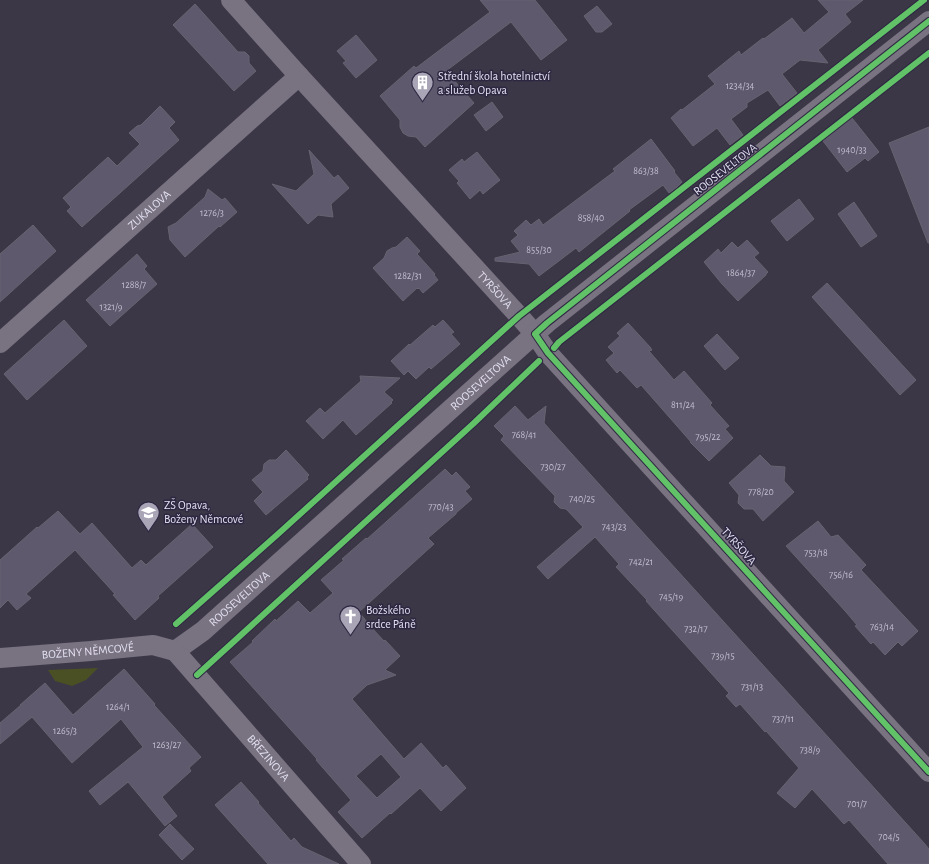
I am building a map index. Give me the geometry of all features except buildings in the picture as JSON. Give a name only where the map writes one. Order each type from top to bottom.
[{"type":"street","name":"TYRŠOVA","points":[[231,0],[535,334],[548,353],[929,772]]},
{"type":"street","name":"ROOSEVELTOVA","points":[[175,651],[203,632],[547,323],[929,22]]},
{"type":"street","name":"ZUKALOVA","points":[[0,343],[299,76]]},
{"type":"street","name":"BOŽENY NĚMCOVÉ","points":[[0,658],[84,652],[153,644],[175,651]]},
{"type":"street","name":"BŘEZINOVA","points":[[175,651],[362,864]]},
{"type":"green space","points":[[98,668],[86,680],[72,686],[55,681],[48,670]]},
{"type":"cycle path","points":[[176,624],[519,316],[924,0]]},
{"type":"cycle path","points":[[929,21],[535,334],[548,353],[929,772]]},
{"type":"cycle path","points":[[554,348],[559,342],[929,53]]},
{"type":"cycle path","points":[[197,675],[474,423],[539,361]]},
{"type":"place","name":"Střední škola hotelnictví a služeb Opava","points":[[423,102]]},
{"type":"place","name":"ZŠ Opava, Boženy Němcové","points":[[148,532]]},
{"type":"place","name":"Božského srdce Páně","points":[[351,636]]}]
